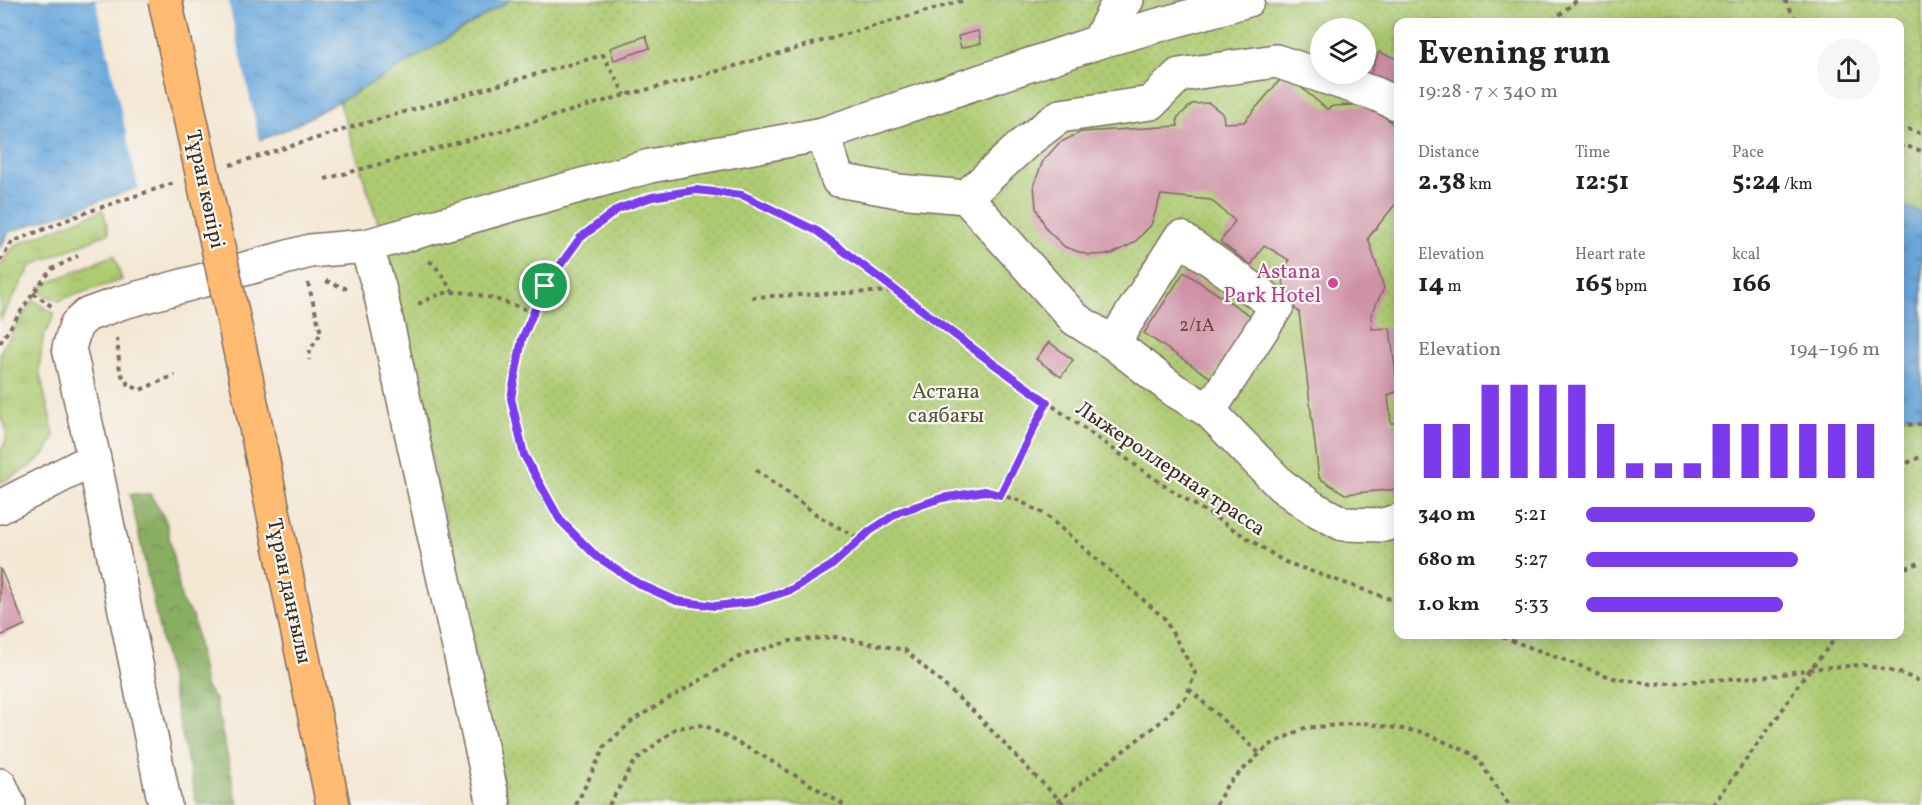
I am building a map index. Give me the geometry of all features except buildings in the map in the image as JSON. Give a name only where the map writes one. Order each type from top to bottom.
[{"type":"main road","name":"Тұран көпірі","points":[[165,0],[246,378]]},
{"type":"main road","name":"Тұран даңғылы","points":[[246,378],[333,805]]},
{"type":"street","points":[[1098,42],[1115,9],[1127,0]]},
{"type":"street","points":[[165,805],[69,348],[76,325],[87,315],[120,303],[310,251],[366,246],[650,166],[823,134],[1098,42],[1248,0]]},
{"type":"street","points":[[966,197],[1026,142],[1060,116],[1151,103],[1179,75],[1276,61],[1394,102]]},
{"type":"street","points":[[823,134],[838,180],[898,191],[966,197],[1075,319],[1113,343],[1174,390],[1209,411],[1282,486],[1313,508],[1343,524],[1383,525],[1394,522]]},
{"type":"street","points":[[1113,343],[1180,238],[1248,285],[1277,306],[1209,411]]},
{"type":"street","points":[[366,246],[379,287],[494,805]]},
{"type":"street","points":[[0,507],[94,459]]},
{"type":"street","points":[[0,785],[9,805]]},
{"type":"path","points":[[325,179],[686,80],[965,0]]},
{"type":"path","points":[[1556,18],[1577,0]]},
{"type":"path","points":[[1785,0],[1795,18]]},
{"type":"path","points":[[221,168],[362,124],[603,55],[625,95]]},
{"type":"path","points":[[1904,128],[1922,134]]},
{"type":"path","points":[[1904,146],[1922,151]]},
{"type":"path","points":[[0,261],[12,242],[87,212],[177,183]]},
{"type":"path","name":"Лыжероллерная трасса","points":[[685,192],[696,190],[742,195],[817,231],[1047,402],[1162,484],[1285,562],[1394,601]]},
{"type":"path","points":[[626,206],[618,209],[580,238],[545,286],[522,339],[511,398],[524,455],[560,520],[596,556],[639,584],[677,601],[715,606],[753,602],[791,590],[831,566],[899,512],[942,498],[985,491],[1018,500],[1046,515],[1164,618],[1195,672],[1186,698],[1158,724],[1053,805]]},
{"type":"path","points":[[0,343],[52,269],[78,256]]},
{"type":"path","points":[[424,258],[434,264],[453,293]]},
{"type":"path","points":[[320,279],[345,288],[347,296]]},
{"type":"path","points":[[297,286],[308,283],[321,333],[310,350],[309,360]]},
{"type":"path","points":[[752,297],[896,291]]},
{"type":"path","points":[[418,304],[444,294],[462,292],[534,312]]},
{"type":"path","points":[[127,335],[116,338],[120,372],[128,384],[140,390],[176,375]]},
{"type":"path","points":[[1000,495],[1047,402]]},
{"type":"path","points":[[1904,425],[1922,424]]},
{"type":"path","points":[[1904,465],[1922,456]]},
{"type":"path","points":[[756,470],[820,517],[861,540]]},
{"type":"path","points":[[1904,570],[1922,562]]},
{"type":"path","points":[[576,805],[605,746],[633,720],[741,656],[790,641],[835,637],[905,650],[973,711],[1065,805]]},
{"type":"path","points":[[1508,639],[1613,678],[1652,684],[1771,676],[1810,669],[1863,665],[1922,682]]},
{"type":"path","points":[[1713,805],[1810,669],[1835,639]]},
{"type":"path","points":[[1189,689],[1260,754]]},
{"type":"path","points":[[1216,805],[1227,786],[1268,746],[1304,728],[1363,723],[1422,732],[1475,754],[1509,805]]},
{"type":"path","points":[[609,805],[635,761],[676,728],[704,725],[763,756],[844,805]]},
{"type":"green space","name":"Астана саябағы","points":[[510,0],[1922,0],[1922,805],[508,805],[398,303],[394,273],[339,101],[387,75]]},
{"type":"green space","points":[[103,210],[109,233],[32,265],[0,320],[0,267],[9,252],[18,244]]},
{"type":"green space","points":[[114,255],[122,280],[60,301],[42,294],[39,290],[43,285]]},
{"type":"green space","points":[[33,300],[55,314],[43,338],[39,370],[54,435],[51,444],[40,458],[25,470],[0,483],[0,451],[5,444],[6,434],[5,425],[0,417],[0,352]]},
{"type":"green space","points":[[130,494],[150,494],[166,521],[182,603],[193,616],[205,686],[215,700],[238,805],[197,805]]},
{"type":"water","points":[[0,0],[510,0],[387,75],[290,128],[150,183],[9,232],[0,248]]},
{"type":"water","points":[[1904,207],[1922,212],[1922,415],[1904,416]]},
{"type":"pier","points":[[96,0],[228,0],[260,143],[139,190]]},
{"type":"place","name":"Astana Park Hotel","points":[[1333,283]]},
{"type":"route","points":[[696,190],[742,195],[817,231],[1047,402],[1000,495],[985,491],[942,498],[899,512],[870,531],[831,566],[791,590],[753,602],[715,606],[677,601],[639,584],[596,556],[560,520],[524,455],[511,398],[522,339],[545,286],[580,238],[618,209],[652,197],[696,190]]}]
